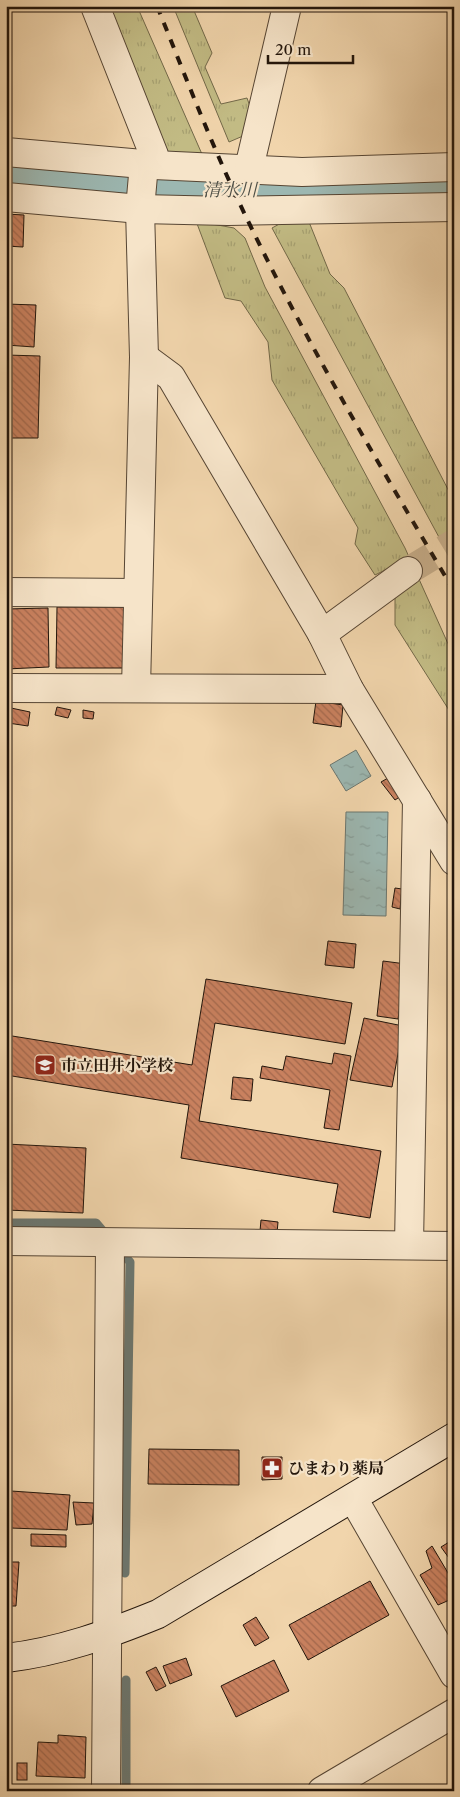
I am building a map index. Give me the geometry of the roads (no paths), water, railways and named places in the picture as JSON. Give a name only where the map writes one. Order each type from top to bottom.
[{"type":"street","points":[[95,6],[154,155],[145,182],[144,357],[136,688]]},
{"type":"street","points":[[249,168],[287,6]]},
{"type":"street","points":[[6,152],[145,182],[266,212],[454,207]]},
{"type":"street","points":[[6,197],[145,182],[249,168],[302,172],[454,167]]},
{"type":"street","points":[[144,357],[170,377],[322,634],[349,689],[454,861]]},
{"type":"street","points":[[322,634],[408,571]]},
{"type":"street","points":[[6,592],[138,593]]},
{"type":"street","points":[[6,688],[349,689]]},
{"type":"street","points":[[409,1245],[417,800]]},
{"type":"street","points":[[6,1241],[112,1246],[454,1246]]},
{"type":"street","points":[[106,1791],[112,1246]]},
{"type":"street","points":[[6,1658],[24,1656],[108,1634],[158,1614],[454,1436]]},
{"type":"street","points":[[353,1498],[454,1674]]},
{"type":"street","points":[[322,1791],[454,1713]]},
{"type":"water","points":[[356,750],[371,776],[346,791],[330,765]]},
{"type":"water","points":[[346,812],[388,812],[386,916],[343,915]]},
{"type":"waterway","name":"清水川","points":[[6,175],[216,192],[454,185]]},
{"type":"waterway","points":[[6,1223],[96,1223],[107,1236]]},
{"type":"waterway","points":[[117,1248],[130,1262],[125,1573]]},
{"type":"waterway","points":[[126,1680],[126,1791]]},
{"type":"tunnel","points":[[408,571],[454,543]]},
{"type":"railway","points":[[157,6],[225,171],[273,272],[348,410],[454,591]]},
{"type":"place","name":"市立田井小学校","points":[[45,1065]]},
{"type":"place","name":"ひまわり薬局","points":[[272,1468]]}]
